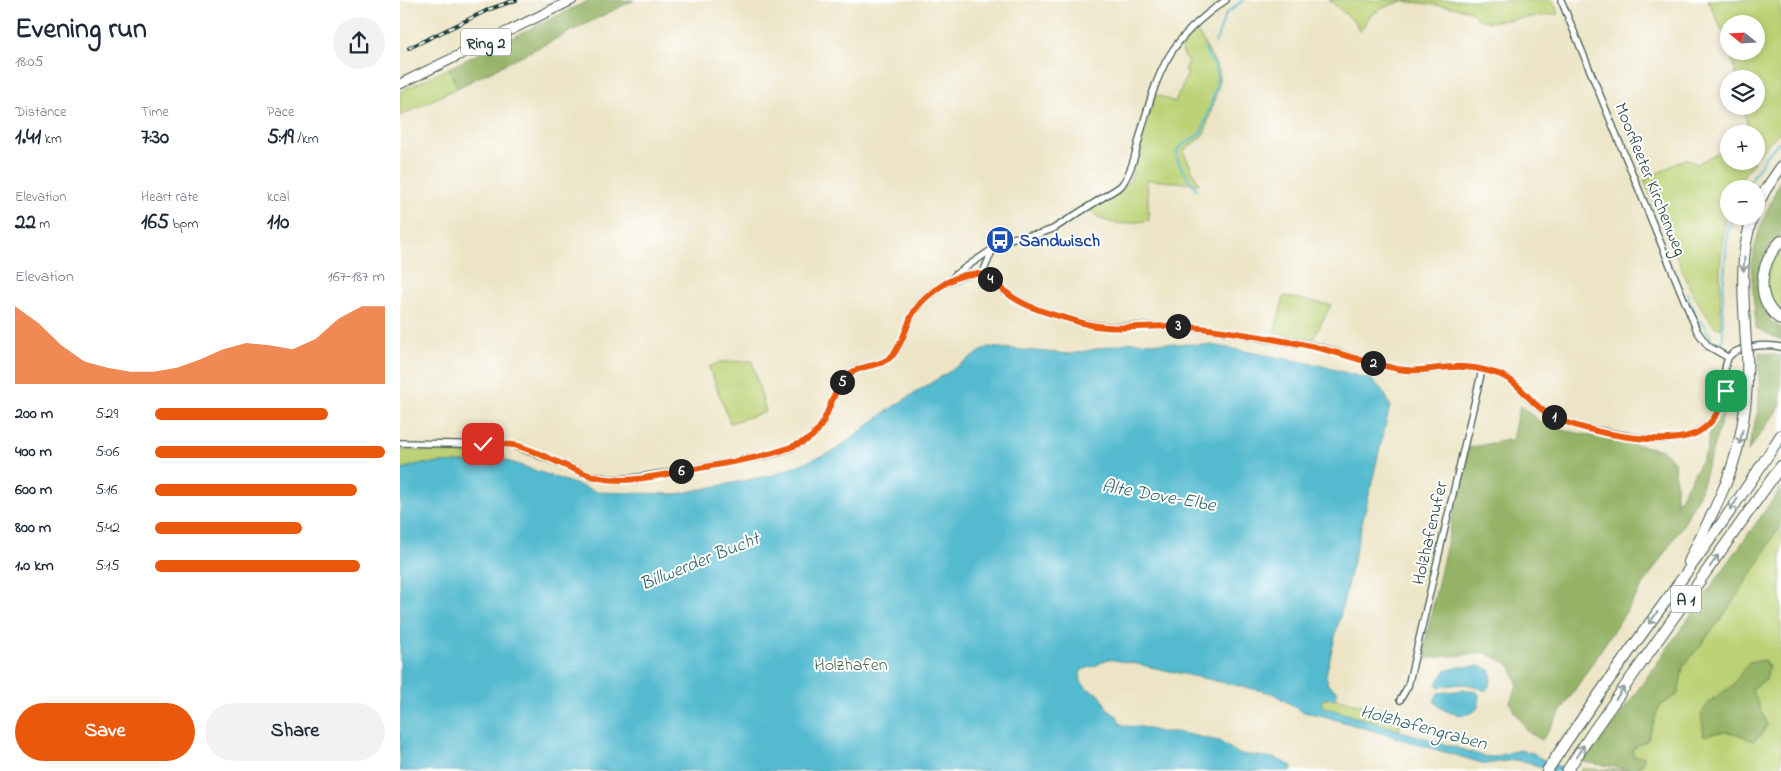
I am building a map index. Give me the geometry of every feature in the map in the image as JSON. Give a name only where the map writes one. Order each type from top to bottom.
[{"type":"highway","points":[[1765,191],[1781,168]]},
{"type":"highway","points":[[1682,579],[1701,534],[1719,500],[1735,458],[1741,435],[1746,402],[1747,348],[1743,270],[1751,225]]},
{"type":"highway","points":[[1781,241],[1774,248],[1766,262],[1762,286],[1766,303],[1774,315],[1781,320]]},
{"type":"highway","name":"A 1","points":[[1550,767],[1781,435]]},
{"type":"highway","name":"A 1","points":[[1567,770],[1608,709],[1781,466]]},
{"type":"main road","name":"Ring 2","points":[[400,84],[572,0]]},
{"type":"street","points":[[949,282],[956,274],[1000,244],[1013,238],[1039,234],[1053,229],[1121,186],[1132,166],[1151,96],[1165,61],[1186,32],[1226,0]]},
{"type":"street","name":"Moorfleeter Kirchenweg","points":[[1560,0],[1697,331],[1708,346],[1727,357]]},
{"type":"street","points":[[982,275],[993,249]]},
{"type":"street","points":[[400,443],[512,445],[582,472],[611,479],[632,478],[768,455],[798,444],[814,435],[823,423],[839,385],[845,377],[857,368],[891,358],[900,344],[912,314],[919,304],[949,282],[976,273],[992,280],[1021,302],[1044,311],[1093,325],[1178,326],[1217,330],[1314,346],[1401,370],[1423,371],[1468,367],[1497,373],[1512,381],[1540,409],[1558,419],[1591,429],[1656,440],[1693,435],[1710,423],[1718,413],[1726,391],[1727,357],[1732,353],[1764,345],[1781,348]]},
{"type":"street","name":"Holzhafenufer","points":[[1400,700],[1408,686],[1482,370]]},
{"type":"green space","points":[[590,0],[634,0],[457,88],[449,68]]},
{"type":"green space","points":[[1329,0],[1553,0],[1558,14],[1489,22],[1476,18],[1471,11],[1402,1],[1385,7],[1371,15],[1359,32],[1356,23]]},
{"type":"green space","points":[[1708,0],[1781,0],[1781,130],[1765,147],[1765,125],[1747,125],[1745,115],[1765,115],[1765,70],[1735,70],[1732,60],[1765,60],[1765,15],[1720,15],[1720,26]]},
{"type":"green space","points":[[1195,31],[1199,34],[1219,70],[1219,84],[1205,132],[1183,151],[1199,184],[1147,180],[1149,220],[1117,223],[1103,220],[1090,210],[1130,181],[1155,94],[1175,102],[1188,73],[1185,71],[1188,63],[1179,45],[1191,32]]},
{"type":"green space","points":[[449,68],[457,88],[400,116],[400,92]]},
{"type":"green space","points":[[1720,151],[1720,170],[1748,170],[1740,180],[1720,180],[1720,225],[1725,225],[1720,267],[1721,329],[1714,326],[1693,295],[1644,180],[1687,158],[1697,164]]},
{"type":"green space","points":[[1781,178],[1781,235],[1773,243],[1761,263],[1757,286],[1763,309],[1769,319],[1781,328],[1781,340],[1756,328],[1751,263],[1759,231],[1761,225],[1765,225],[1765,217]]},
{"type":"green space","points":[[1781,248],[1781,314],[1773,305],[1767,284],[1771,265]]},
{"type":"green space","points":[[1284,296],[1331,305],[1313,339],[1274,333]]},
{"type":"green space","points":[[1759,352],[1781,356],[1781,405],[1748,451],[1759,406]]},
{"type":"green space","points":[[752,361],[766,412],[730,423],[709,367],[719,362]]},
{"type":"green space","points":[[1520,405],[1539,421],[1562,430],[1663,450],[1674,461],[1676,505],[1707,451],[1709,433],[1724,412],[1699,494],[1684,523],[1542,740],[1528,732],[1514,712],[1510,702],[1518,685],[1510,665],[1486,653],[1428,658],[1422,656],[1468,448],[1512,439]]},
{"type":"green space","points":[[400,450],[504,455],[505,460],[419,464],[400,469]]},
{"type":"green space","points":[[1781,488],[1781,528],[1775,533],[1759,562],[1721,619],[1683,667],[1678,694],[1659,707],[1647,741],[1632,750],[1633,755],[1638,757],[1644,756],[1643,764],[1634,770],[1583,762],[1611,728]]},
{"type":"green space","points":[[1781,528],[1781,771],[1580,771],[1581,769],[1633,770],[1643,764],[1638,757],[1633,755],[1632,750],[1647,741],[1659,707],[1678,694],[1683,667],[1721,619],[1759,562],[1775,533]]},
{"type":"green space","points":[[1764,660],[1769,667],[1766,680],[1752,689],[1767,725],[1761,735],[1753,741],[1740,735],[1724,732],[1704,736],[1701,714],[1711,700],[1732,686],[1749,662]]},
{"type":"green space","points":[[1335,698],[1403,716],[1399,730],[1323,707],[1321,702],[1323,699]]},
{"type":"water","points":[[1132,342],[1212,345],[1319,365],[1372,380],[1381,389],[1390,406],[1326,675],[1328,685],[1338,692],[1335,698],[1323,699],[1321,702],[1323,707],[1483,756],[1494,757],[1519,750],[1534,753],[1538,757],[1570,771],[1549,771],[1528,762],[1515,760],[1485,764],[1320,715],[1303,712],[1272,693],[1108,659],[1084,669],[1080,673],[1081,682],[1088,689],[1100,695],[1108,710],[1117,716],[1120,723],[1125,726],[1142,727],[1161,732],[1177,732],[1219,741],[1239,754],[1275,758],[1292,766],[1291,771],[400,771],[400,470],[419,464],[505,460],[598,492],[677,494],[773,475],[834,451],[891,408],[988,347],[1070,354]]},
{"type":"water","points":[[1479,666],[1490,670],[1491,673],[1491,681],[1485,691],[1468,685],[1457,684],[1439,687],[1436,684],[1445,671],[1459,667]]},
{"type":"water","points":[[1473,690],[1478,693],[1479,703],[1471,713],[1464,715],[1455,714],[1439,707],[1434,701],[1438,693]]},
{"type":"waterway","points":[[1215,43],[1226,14],[1243,0]]},
{"type":"waterway","points":[[1197,190],[1182,169],[1177,158],[1177,152],[1179,148],[1202,131],[1214,94],[1217,73],[1205,48]]},
{"type":"waterway","points":[[1751,180],[1766,156],[1781,140]]},
{"type":"waterway","points":[[1687,293],[1697,319],[1703,324],[1713,341],[1723,342],[1723,289],[1729,225]]},
{"type":"railway","points":[[409,48],[490,9],[516,0]]},
{"type":"place","name":"Sandwisch","points":[[1000,240]]},
{"type":"route","points":[[483,444],[518,446],[582,472],[605,479],[632,478],[684,470],[768,455],[780,451],[803,442],[819,430],[827,416],[839,385],[850,372],[857,368],[891,358],[900,344],[912,314],[924,299],[959,277],[976,273],[992,280],[1012,297],[1034,308],[1093,325],[1178,326],[1217,330],[1314,346],[1401,370],[1423,371],[1468,367],[1497,373],[1506,376],[1540,409],[1558,419],[1591,429],[1656,440],[1682,438],[1701,431],[1718,413],[1726,391]]},
{"type":"water label","name":"Alte Dove-Elbe","points":[[1159,494]]},
{"type":"water label","name":"Billwerder Bucht","points":[[699,560]]},
{"type":"water label","name":"Holzhafengraben","points":[[1424,726]]},
{"type":"park label","name":"Holzhafen","points":[[851,664]]}]
